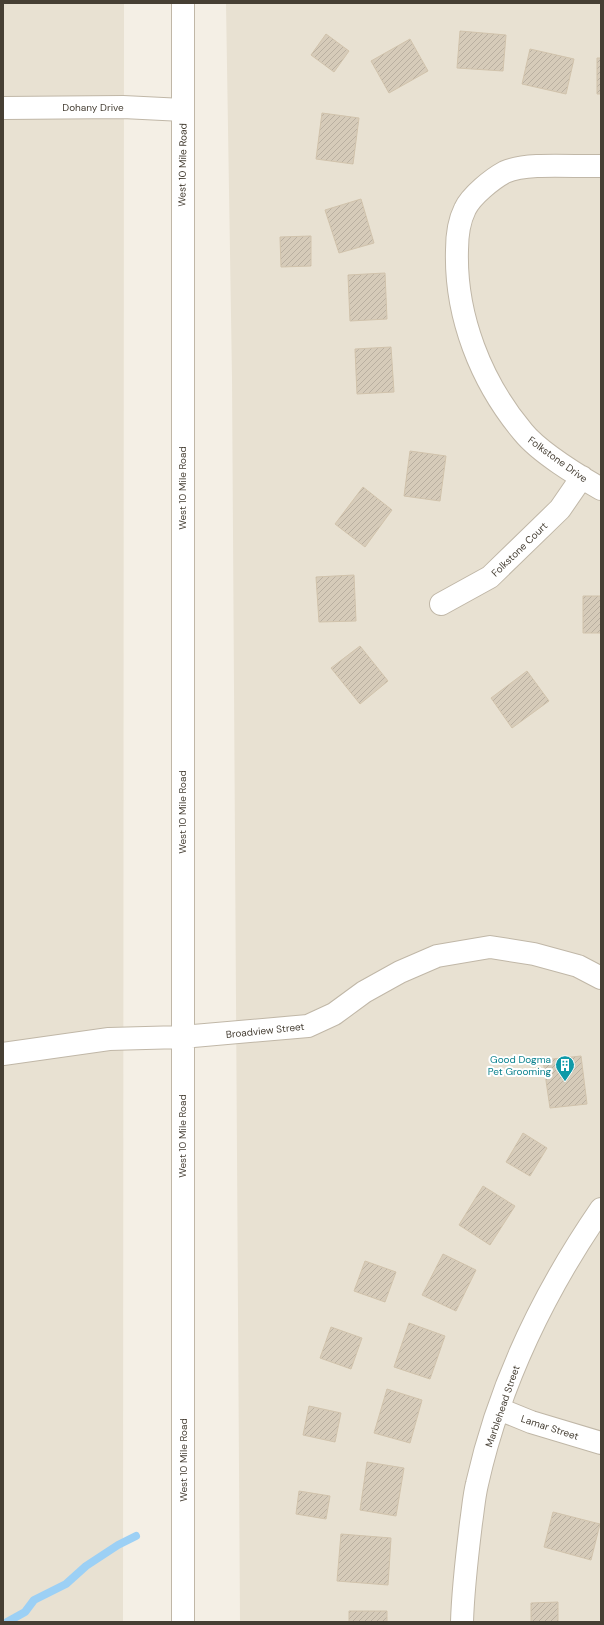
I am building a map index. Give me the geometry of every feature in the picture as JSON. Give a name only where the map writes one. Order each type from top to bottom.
[{"type":"street","name":"West 10 Mile Road","points":[[183,3],[183,1622]]},
{"type":"street","name":"Dohany Drive","points":[[3,108],[122,107],[182,110]]},
{"type":"street","name":"Folkstone Drive","points":[[601,166],[527,167],[505,172],[478,191],[465,209],[458,237],[456,272],[469,334],[479,361],[493,390],[524,433],[546,452],[601,489]]},
{"type":"street","name":"Folkstone Court","points":[[441,604],[490,577],[560,509],[582,477]]},
{"type":"street","name":"Broadview Street","points":[[3,1054],[109,1039],[182,1036],[308,1026],[334,1014],[364,992],[400,972],[437,956],[490,947],[534,954],[578,966],[601,978]]},
{"type":"street","name":"Marblehead Street","points":[[462,1622],[463,1579],[477,1484],[499,1409],[543,1303],[576,1245],[601,1209]]},
{"type":"street","name":"Lamar Street","points":[[499,1409],[531,1422],[601,1443]]},
{"type":"shaded area","points":[[3,3],[124,3],[123,1622],[3,1622]]},
{"type":"shaded area","points":[[226,3],[601,3],[601,1622],[240,1622],[232,377]]},
{"type":"building","points":[[460,31],[506,35],[503,71],[457,68]]},
{"type":"building","points":[[326,34],[349,51],[334,72],[311,55]]},
{"type":"building","points":[[410,39],[428,71],[389,93],[371,61]]},
{"type":"building","points":[[530,49],[574,59],[566,94],[522,84]]},
{"type":"building","points":[[597,58],[601,58],[601,94],[597,94]]},
{"type":"building","points":[[322,113],[359,118],[353,164],[316,159]]},
{"type":"building","points":[[361,199],[374,243],[339,253],[325,210]]},
{"type":"building","points":[[311,236],[311,266],[281,267],[280,237]]},
{"type":"building","points":[[385,273],[387,319],[350,321],[348,275]]},
{"type":"building","points":[[391,347],[394,392],[357,394],[355,349]]},
{"type":"building","points":[[410,451],[446,456],[440,501],[404,496]]},
{"type":"building","points":[[363,487],[392,510],[365,547],[335,524]]},
{"type":"building","points":[[354,575],[356,621],[319,622],[316,577]]},
{"type":"building","points":[[583,596],[601,596],[601,633],[583,633]]},
{"type":"building","points":[[360,646],[388,681],[360,704],[331,668]]},
{"type":"building","points":[[527,671],[549,701],[512,728],[491,698]]},
{"type":"building","name":"Good Dogma Pet Grooming","points":[[581,1056],[587,1104],[550,1108],[543,1060]]},
{"type":"building","points":[[523,1133],[547,1148],[530,1176],[506,1162]]},
{"type":"building","points":[[483,1186],[515,1206],[490,1245],[459,1225]]},
{"type":"building","points":[[443,1254],[476,1270],[456,1311],[422,1295]]},
{"type":"building","points":[[365,1261],[396,1272],[385,1302],[354,1291]]},
{"type":"building","points":[[409,1323],[445,1336],[430,1379],[394,1367]]},
{"type":"building","points":[[331,1327],[362,1338],[351,1369],[320,1358]]},
{"type":"building","points":[[387,1389],[422,1400],[410,1443],[374,1433]]},
{"type":"building","points":[[309,1406],[341,1413],[335,1442],[303,1435]]},
{"type":"building","points":[[367,1462],[404,1468],[396,1516],[360,1510]]},
{"type":"building","points":[[299,1491],[330,1496],[326,1519],[296,1514]]},
{"type":"building","points":[[553,1512],[600,1524],[591,1560],[544,1547]]},
{"type":"building","points":[[341,1534],[391,1538],[388,1585],[337,1581]]},
{"type":"building","points":[[558,1602],[558,1622],[531,1622],[531,1603]]},
{"type":"building","points":[[349,1611],[387,1611],[387,1622],[349,1622]]},
{"type":"waterway","points":[[7,1622],[25,1612],[34,1600],[66,1584],[86,1566],[118,1545],[136,1536]]},
{"type":"place","name":"Good Dogma Pet Grooming","points":[[565,1082]]}]
